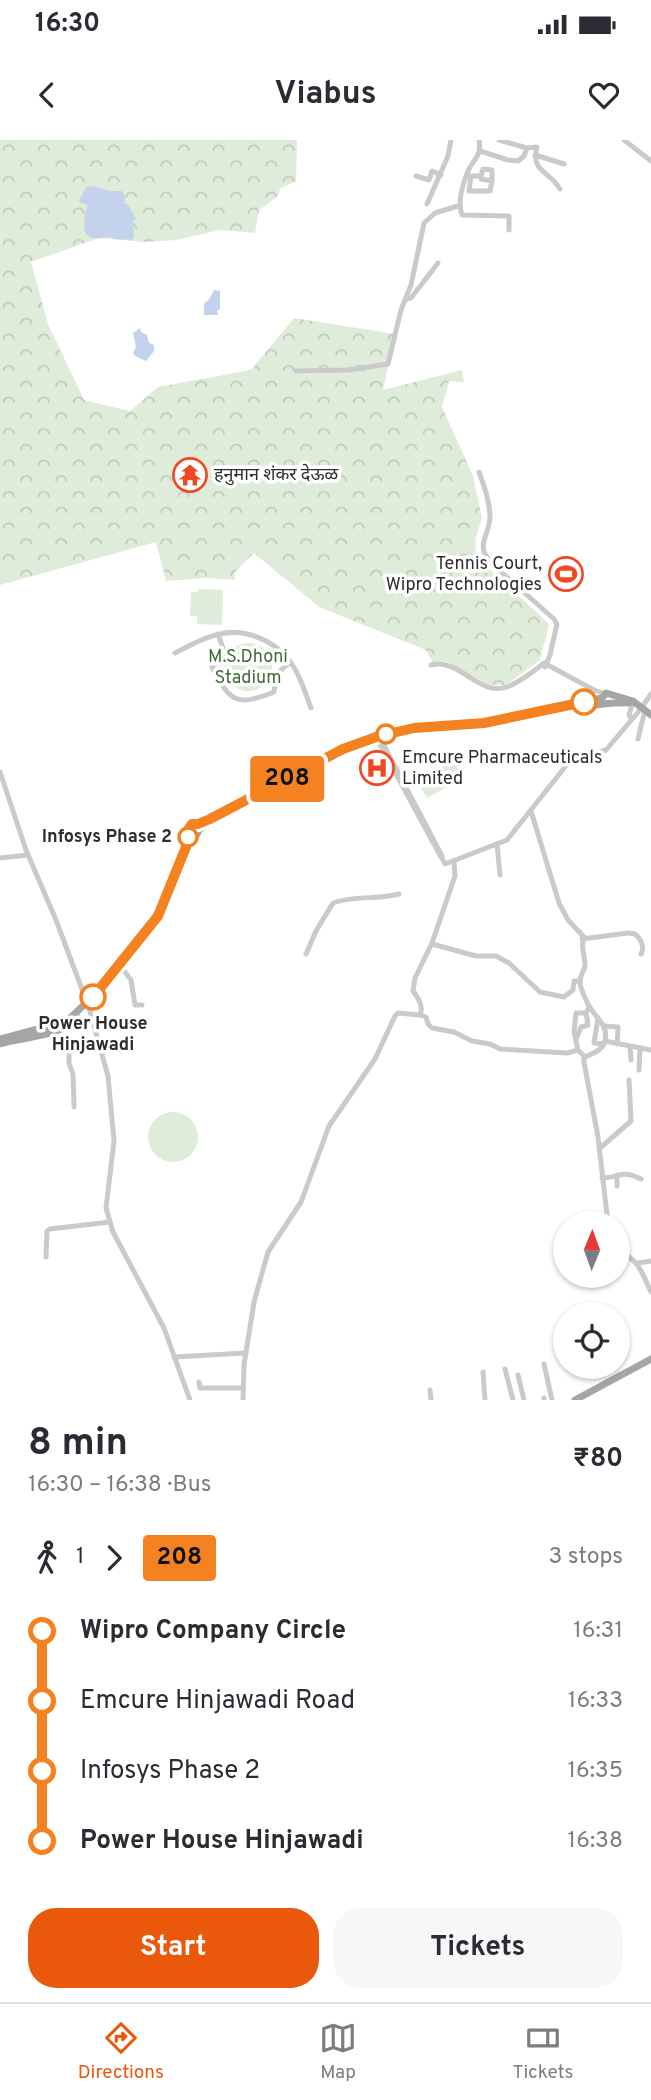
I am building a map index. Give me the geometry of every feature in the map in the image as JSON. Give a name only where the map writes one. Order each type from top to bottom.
[{"type":"main road","points":[[378,738],[415,731],[484,726],[590,706],[606,699]]},
{"type":"main road","points":[[1,1040],[65,1028],[75,1021],[122,968],[156,923],[196,830],[337,756],[378,738],[414,728],[484,723],[606,699],[628,699],[651,721]]},
{"type":"main road","points":[[88,1006],[156,923]]},
{"type":"main road","points":[[575,1400],[651,1359]]},
{"type":"street","points":[[427,204],[449,155],[451,140]]},
{"type":"street","points":[[479,140],[480,150],[458,206],[462,215],[509,216],[509,230]]},
{"type":"street","points":[[499,140],[527,148],[538,143]]},
{"type":"street","points":[[624,140],[651,161]]},
{"type":"street","points":[[538,143],[536,165],[559,189]]},
{"type":"street","points":[[480,150],[518,161],[527,148]]},
{"type":"street","points":[[535,155],[564,164]]},
{"type":"street","points":[[469,176],[469,191],[489,192],[492,170],[483,169],[481,176]]},
{"type":"street","points":[[416,176],[429,180],[432,171],[440,175]]},
{"type":"street","points":[[469,176],[481,176]]},
{"type":"street","points":[[481,176],[481,179],[492,181]]},
{"type":"street","points":[[296,371],[348,370],[388,364],[411,285],[424,223],[435,213],[458,206]]},
{"type":"street","points":[[405,300],[411,298],[438,263]]},
{"type":"street","points":[[411,285],[418,287]]},
{"type":"street","points":[[431,665],[446,664],[486,685],[502,688],[545,665],[554,630],[554,623],[484,559],[480,545],[487,518],[479,473]]},
{"type":"street","points":[[174,653],[218,634],[243,633],[260,638],[273,645],[290,662],[312,708]]},
{"type":"street","points":[[218,634],[225,654],[212,667],[228,695],[236,699],[246,701],[274,692],[276,674],[290,662]]},
{"type":"street","points":[[545,665],[606,699]]},
{"type":"street","points":[[545,665],[606,699]]},
{"type":"street","points":[[589,701],[591,692]]},
{"type":"street","points":[[378,738],[445,864],[507,840],[569,762],[606,750],[642,710],[651,694]]},
{"type":"street","points":[[630,716],[642,710]]},
{"type":"street","points":[[638,739],[642,710]]},
{"type":"street","points":[[0,772],[28,855],[88,1006],[108,1076],[114,1126],[112,1169],[106,1208],[110,1222],[164,1328],[190,1400]]},
{"type":"street","points":[[531,811],[559,903],[568,920],[583,937],[585,964],[580,982],[588,1010],[588,1025],[581,1027],[576,1040]]},
{"type":"street","points":[[498,844],[500,875]]},
{"type":"street","points":[[0,858],[28,855]]},
{"type":"street","points":[[421,1015],[419,998],[413,991],[415,978],[432,944],[455,876],[454,861]]},
{"type":"street","points":[[306,954],[333,903],[399,894]]},
{"type":"street","points":[[582,939],[635,934],[642,943],[641,954]]},
{"type":"street","points":[[432,944],[475,956],[496,956],[509,963],[545,994],[564,997],[573,990],[574,981],[580,982]]},
{"type":"street","points":[[122,968],[131,980],[135,1005],[142,1005]]},
{"type":"street","points":[[585,1057],[598,1051],[604,1041],[604,1026],[588,1010]]},
{"type":"street","points":[[585,1057],[578,1050],[574,1030],[576,1013],[588,1010]]},
{"type":"street","points":[[243,1400],[242,1388],[254,1302],[268,1252],[301,1202],[329,1126],[375,1059],[395,1016],[398,1013],[421,1015],[426,1017],[432,1028],[450,1031],[500,1049],[567,1052],[578,1050]]},
{"type":"street","points":[[598,1018],[594,1043],[604,1041],[651,1050]]},
{"type":"street","points":[[604,1026],[618,1027],[617,1044]]},
{"type":"street","points":[[74,1107],[74,1074],[69,1063],[69,1052],[98,1043]]},
{"type":"street","points":[[630,1047],[631,1060]]},
{"type":"street","points":[[639,1070],[640,1048]]},
{"type":"street","points":[[585,1057],[606,1211]]},
{"type":"street","points":[[598,1150],[631,1121],[629,1080]]},
{"type":"street","points":[[602,1178],[614,1178],[630,1173],[641,1179]]},
{"type":"street","points":[[617,1175],[617,1186]]},
{"type":"street","points":[[46,1256],[47,1231],[50,1229],[110,1222]]},
{"type":"street","points":[[630,1257],[638,1263],[651,1292]]},
{"type":"street","points":[[638,1263],[651,1261]]},
{"type":"street","points":[[174,1357],[246,1353]]},
{"type":"street","points":[[544,1364],[552,1400]]},
{"type":"street","points":[[505,1369],[513,1400]]},
{"type":"street","points":[[483,1372],[485,1400]]},
{"type":"street","points":[[518,1376],[524,1400]]},
{"type":"street","points":[[199,1382],[200,1388],[242,1388]]},
{"type":"street","points":[[430,1390],[431,1400]]},
{"type":"green space","points":[[0,140],[297,140],[296,181],[280,189],[278,196],[259,210],[255,233],[220,230],[176,240],[145,242],[99,238],[31,262],[48,324],[84,400],[130,411],[158,387],[251,370],[294,318],[395,334],[383,390],[462,370],[464,382],[449,381],[442,407],[473,476],[482,518],[475,540],[476,551],[483,563],[549,624],[540,660],[506,685],[489,685],[447,662],[433,663],[426,650],[319,607],[254,553],[235,572],[235,580],[207,578],[166,581],[156,542],[0,585]]},
{"type":"green space","points":[[198,589],[223,590],[222,625],[197,624],[197,616],[190,616],[191,592],[198,592]]},
{"type":"green space","name":"M.S.Dhoni Stadium","points":[[248,643],[265,650],[272,667],[265,684],[248,691],[231,684],[224,667],[231,650]]},
{"type":"green space","points":[[454,761],[463,778],[427,798],[417,781]]},
{"type":"green space","points":[[173,1112],[191,1119],[198,1137],[191,1155],[173,1162],[155,1155],[148,1137],[155,1119]]},
{"type":"water","points":[[86,187],[122,191],[125,196],[124,203],[129,206],[136,219],[133,221],[132,240],[94,238],[86,234],[84,224],[88,205],[79,201]]},
{"type":"water","points":[[214,290],[220,291],[218,315],[204,315],[204,304]]},
{"type":"water","points":[[140,328],[141,332],[147,335],[149,343],[154,345],[154,351],[146,361],[133,353],[136,347],[133,333]]},
{"type":"bus line","name":"208","points":[[93,997],[153,925],[186,847],[190,825],[210,819],[343,749],[379,736],[414,728],[484,723],[584,702]]},
{"type":"place","name":"हनुमान शंकर देऊळ","points":[[190,475]]},
{"type":"place","name":"Tennis Court, Wipro Technologies","points":[[566,574]]},
{"type":"place","name":"Emcure Pharmaceuticals Limited","points":[[377,768]]},
{"type":"place","name":"Infosys Phase 2","points":[[188,837]]},
{"type":"place","name":"Power House Hinjawadi","points":[[93,997]]}]
